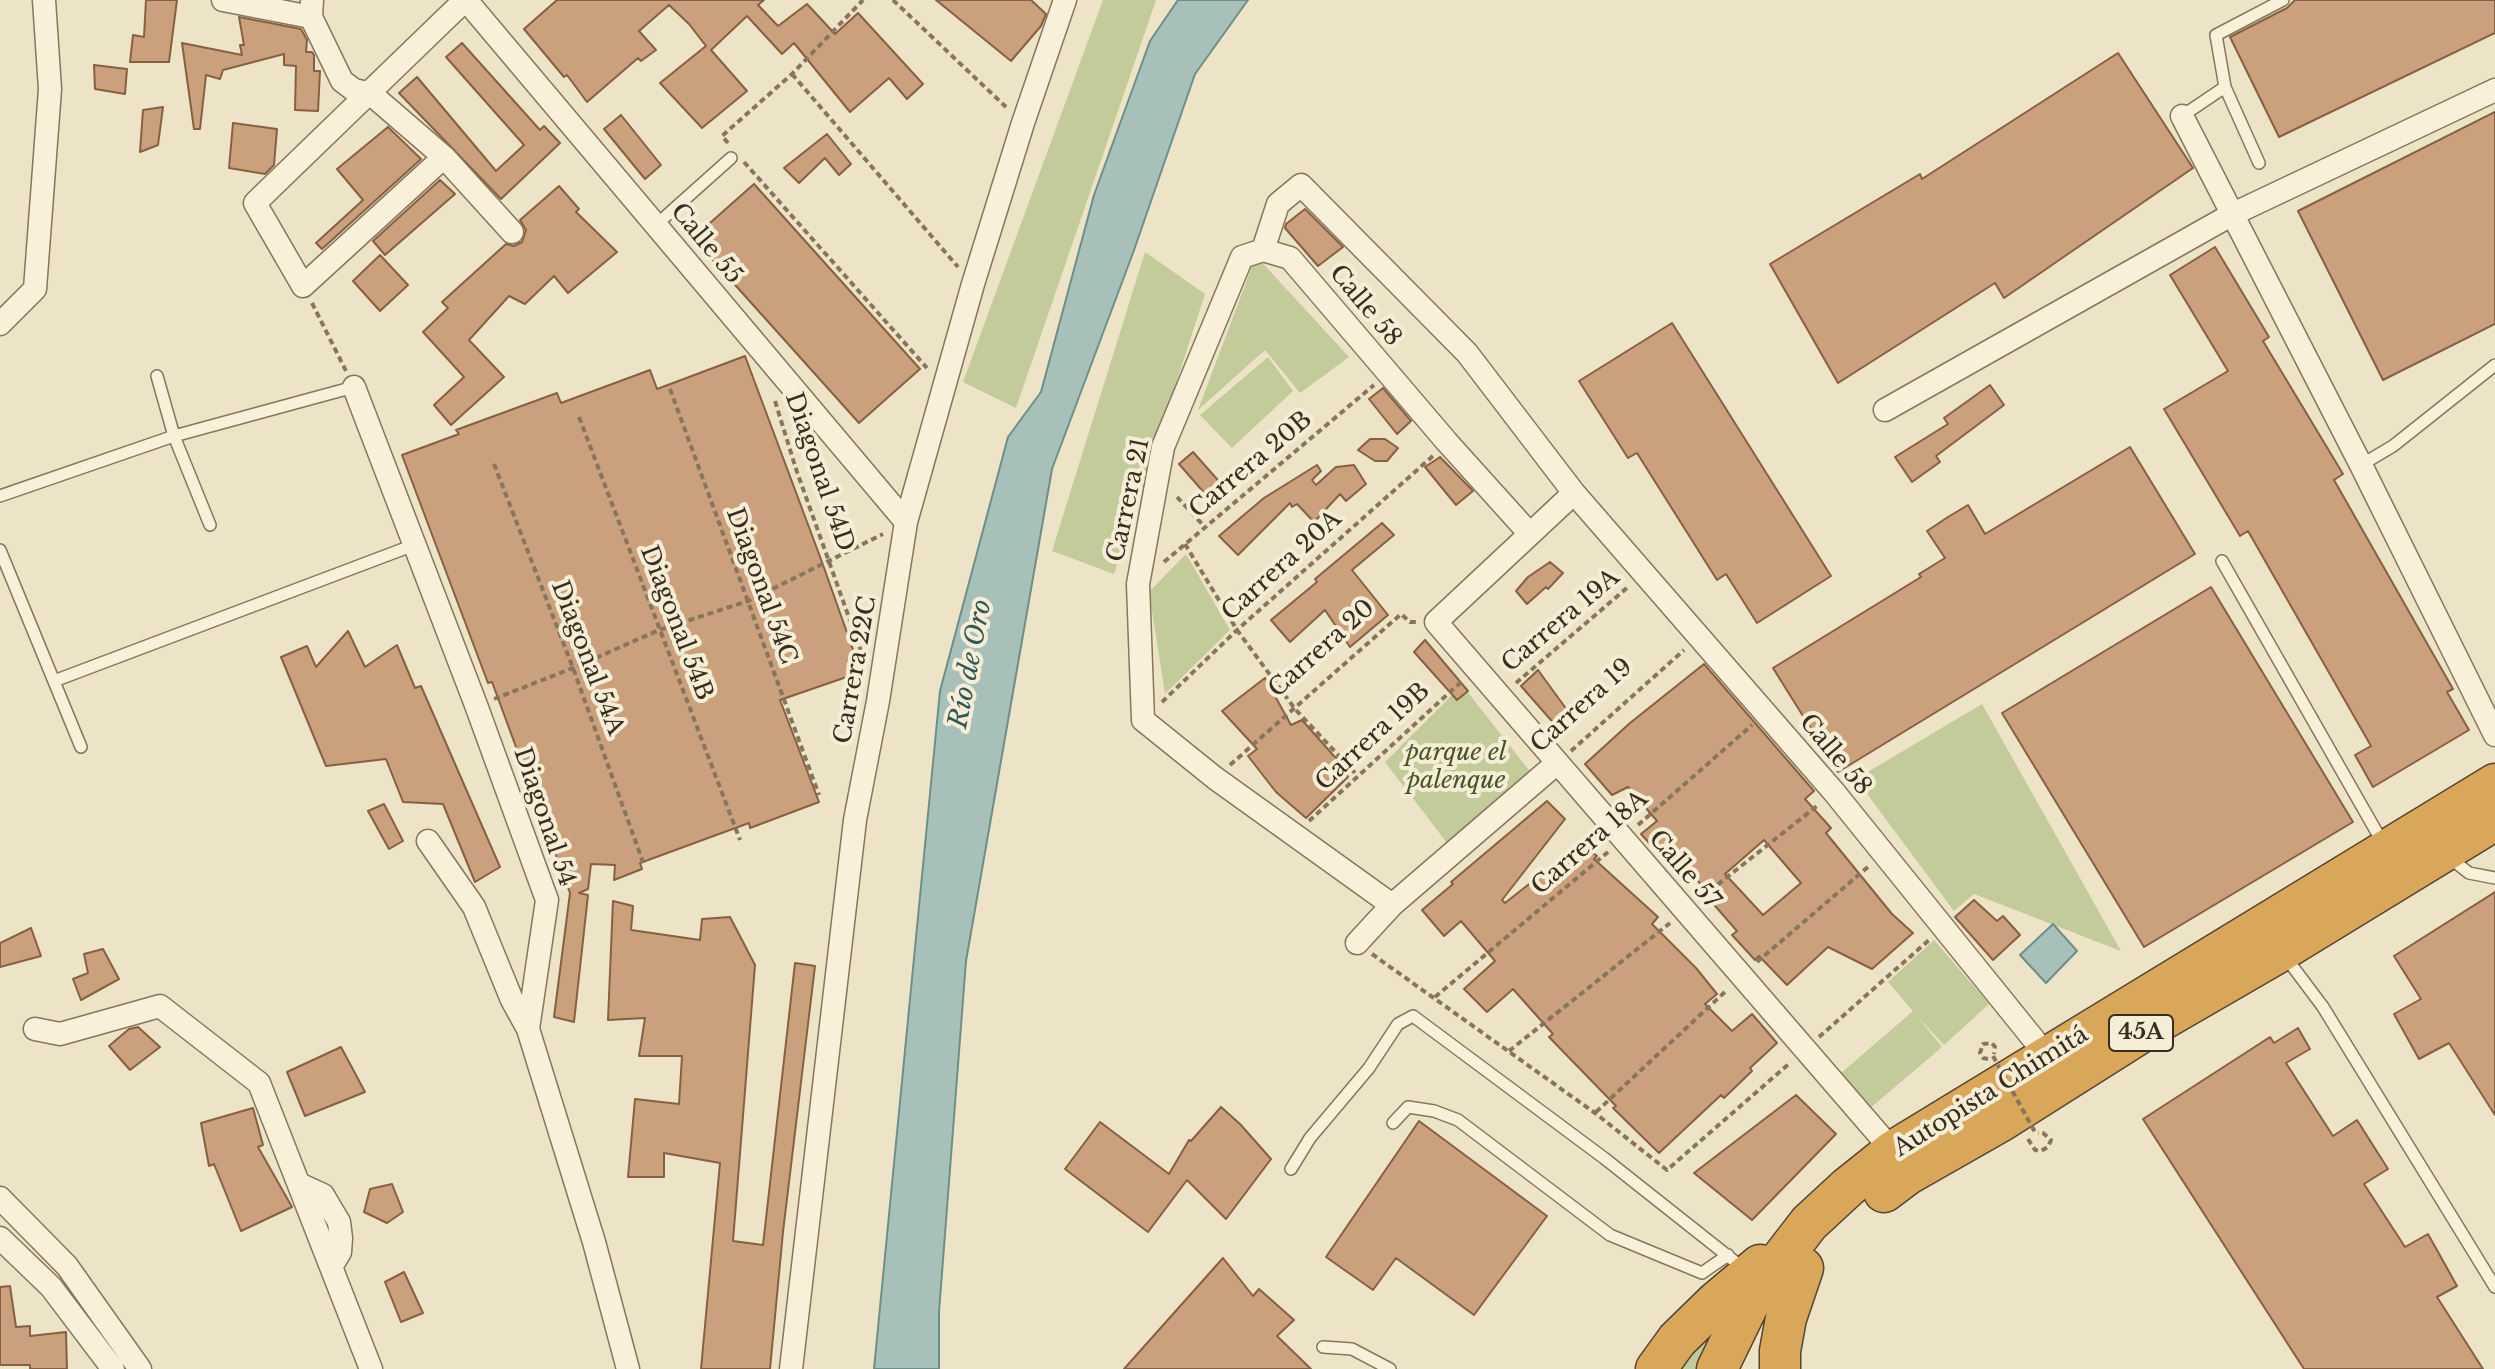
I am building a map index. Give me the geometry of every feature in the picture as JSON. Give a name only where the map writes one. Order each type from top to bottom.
[{"type":"highway","name":"Autopista Chimitá","points":[[1717,1369],[1752,1297],[1809,1223],[1893,1151],[2495,784]]},
{"type":"highway","name":"Autopista Chimitá","points":[[1744,1369],[1773,1308],[1803,1268],[1831,1237],[1908,1174],[2001,1121],[2148,1028],[2495,820]]},
{"type":"highway","points":[[1656,1369],[1677,1340],[1716,1302],[1739,1264],[1809,1223]]},
{"type":"highway","points":[[1780,1369],[1786,1318],[1803,1268]]},
{"type":"street","points":[[0,324],[35,289],[50,89],[44,0]]},
{"type":"street","points":[[223,0],[311,8],[342,81],[354,90],[371,94],[444,157],[512,232]]},
{"type":"street","points":[[444,157],[303,286],[255,203],[465,0]]},
{"type":"street","name":"Calle 55","points":[[465,0],[906,522]]},
{"type":"street","name":"Carrera 22C","points":[[791,1369],[855,820],[878,701],[906,522],[973,284],[1062,1]]},
{"type":"street","points":[[1885,410],[2231,215],[2495,90]]},
{"type":"street","points":[[2182,116],[2495,735]]},
{"type":"street","name":"Carrera 21","points":[[1143,720],[1138,584],[1163,447],[1278,204],[1301,185],[1467,353],[1574,493]]},
{"type":"street","name":"Calle 58","points":[[1253,253],[1290,258],[1529,533]]},
{"type":"street","name":"Diagonal 54","points":[[354,387],[547,900],[528,1029],[594,1242],[628,1369]]},
{"type":"street","points":[[1436,622],[1574,493]]},
{"type":"street","name":"Calle 58","points":[[1574,493],[1834,792],[2048,1057]]},
{"type":"street","name":"Calle 57","points":[[1436,622],[1893,1151]]},
{"type":"street","points":[[1143,720],[1215,778],[1392,905]]},
{"type":"street","name":"Carrera 19","points":[[1357,943],[1392,905],[1557,763]]},
{"type":"street","points":[[428,841],[474,907],[512,1000],[528,1029]]},
{"type":"street","points":[[35,1029],[60,1034],[160,1006],[259,1083],[371,1369]]},
{"type":"street","points":[[0,1198],[67,1266],[140,1369]]},
{"type":"street","points":[[0,1238],[51,1287],[113,1369]]},
{"type":"lane","points":[[2259,163],[2225,87],[2216,35],[2283,0]]},
{"type":"lane","points":[[2182,116],[2225,87]]},
{"type":"lane","points":[[656,225],[735,155]]},
{"type":"lane","points":[[2361,465],[2393,446],[2495,365]]},
{"type":"lane","points":[[157,376],[174,436],[210,525]]},
{"type":"lane","points":[[0,496],[174,436],[354,387]]},
{"type":"lane","points":[[54,681],[414,545]]},
{"type":"lane","points":[[0,550],[81,747]]},
{"type":"lane","points":[[2222,561],[2387,850]]},
{"type":"lane","points":[[2443,852],[2469,873],[2495,878]]},
{"type":"lane","points":[[2281,951],[2323,1007],[2495,1287]]},
{"type":"lane","points":[[1291,1169],[1310,1138],[1369,1068],[1398,1024],[1413,1016],[1604,1158],[1739,1264]]},
{"type":"lane","points":[[1393,1123],[1408,1107],[1446,1115],[1458,1120],[1610,1235],[1702,1273],[1739,1264]]},
{"type":"lane","points":[[1323,1347],[1352,1349],[1390,1369]]},
{"type":"path","points":[[863,0],[792,74],[722,136],[735,155],[945,388]]},
{"type":"path","points":[[893,0],[1023,123]]},
{"type":"path","points":[[792,74],[973,284]]},
{"type":"path","points":[[303,286],[354,387]]},
{"type":"path","name":"Carrera 20B","points":[[1138,584],[1388,373]]},
{"type":"path","name":"Diagonal 54C","points":[[670,389],[819,795]]},
{"type":"path","name":"Diagonal 54D","points":[[775,401],[864,659]]},
{"type":"path","name":"Diagonal 54B","points":[[579,417],[740,840]]},
{"type":"path","name":"Carrera 20A","points":[[1143,720],[1237,630],[1447,442]]},
{"type":"path","name":"Diagonal 54A","points":[[494,464],[573,668],[644,865]]},
{"type":"path","points":[[1177,497],[1205,527]]},
{"type":"path","points":[[476,705],[573,668],[659,630],[748,601],[906,522]]},
{"type":"path","points":[[1185,544],[1237,630],[1295,709],[1357,775]]},
{"type":"path","name":"Carrera 19A","points":[[1500,697],[1645,573]]},
{"type":"path","name":"Carrera 20","points":[[1215,778],[1401,614],[1410,622],[1436,622]]},
{"type":"path","name":"Carrera 19","points":[[1557,763],[1700,636]]},
{"type":"path","name":"Carrera 19B","points":[[1295,834],[1475,668]]},
{"type":"path","name":"Carrera 18A","points":[[1435,997],[1600,859],[1766,713]]},
{"type":"path","points":[[1357,943],[1595,1113],[1667,1170],[1943,927]]},
{"type":"path","points":[[1993,1056],[2036,1134]]},
{"type":"green space","points":[[1103,0],[1156,0],[1016,408],[963,382]]},
{"type":"green space","points":[[1145,252],[1205,294],[1114,574],[1052,551]]},
{"type":"green space","points":[[1256,256],[1349,357],[1300,393],[1265,350],[1198,410]]},
{"type":"green space","points":[[1268,357],[1293,391],[1232,448],[1200,415]]},
{"type":"green space","points":[[1186,554],[1230,630],[1165,694],[1149,592]]},
{"type":"green space","name":"parque el palenque","points":[[1462,685],[1532,774],[1447,843],[1385,762]]},
{"type":"green space","points":[[1982,704],[2121,951],[1974,894],[1954,911],[1856,779]]},
{"type":"green space","points":[[1934,940],[1989,1004],[1944,1045],[1917,1016],[1942,1047],[1868,1110],[1840,1074],[1913,1011],[1888,982]]},
{"type":"green space","points":[[1718,1325],[1700,1369],[1677,1369]]},
{"type":"water","name":"Río de Oro","points":[[1178,0],[1248,0],[1195,74],[1133,253],[1052,469],[966,961],[939,1312],[939,1369],[874,1369],[940,691],[1008,437],[1041,392],[1094,195],[1150,41]]},
{"type":"water","points":[[2053,924],[2077,951],[2046,983],[2020,955]]},
{"type":"building","points":[[146,0],[177,0],[169,62],[130,62],[133,35],[144,37]]},
{"type":"building","points":[[557,0],[764,0],[758,5],[778,26],[807,4],[835,34],[858,13],[923,84],[907,99],[889,78],[850,112],[794,43],[782,54],[747,16],[711,50],[747,91],[702,128],[660,83],[706,46],[669,5],[639,31],[656,50],[641,61],[638,58],[587,102],[567,75],[564,77],[524,29]]},
{"type":"building","points":[[936,0],[1031,0],[1046,14],[1041,26],[1011,61]]},
{"type":"building","points":[[2295,0],[2495,0],[2495,33],[2279,137],[2230,37],[2287,8]]},
{"type":"building","points":[[239,17],[301,29],[307,40],[306,52],[314,55],[314,71],[320,71],[318,111],[295,110],[296,66],[284,65],[284,54],[223,70],[220,79],[206,75],[200,129],[194,129],[182,43],[242,55],[240,45],[244,45]]},
{"type":"building","points":[[462,43],[540,130],[544,126],[560,143],[501,199],[399,93],[417,77],[496,171],[524,145],[446,57]]},
{"type":"building","points":[[2118,53],[2193,168],[2004,298],[1995,283],[1838,383],[1770,264],[1920,174],[1922,179]]},
{"type":"building","points":[[94,65],[127,69],[125,94],[95,89]]},
{"type":"building","points":[[163,107],[158,145],[140,152],[143,110]]},
{"type":"building","points":[[2495,112],[2495,324],[2383,380],[2298,211]]},
{"type":"building","points":[[621,115],[661,165],[645,179],[604,129]]},
{"type":"building","points":[[233,123],[277,129],[274,165],[265,174],[229,168]]},
{"type":"building","points":[[388,127],[421,159],[322,249],[316,243],[363,200],[337,169]]},
{"type":"building","points":[[827,134],[851,164],[839,175],[825,158],[799,183],[784,168]]},
{"type":"building","points":[[440,180],[455,194],[385,255],[373,241]]},
{"type":"building","points":[[754,184],[920,369],[859,423],[693,238]]},
{"type":"building","points":[[559,186],[579,209],[576,212],[617,252],[568,293],[554,276],[525,304],[509,296],[469,340],[504,377],[451,425],[434,405],[464,377],[423,332],[448,308],[442,302],[506,244],[514,246],[522,242],[526,230],[520,220]]},
{"type":"building","points":[[1305,209],[1343,247],[1318,266],[1285,228]]},
{"type":"building","points":[[2215,247],[2269,337],[2263,341],[2343,474],[2334,480],[2453,689],[2447,692],[2469,730],[2373,787],[2355,755],[2371,746],[2248,531],[2240,536],[2164,409],[2228,371],[2170,275]]},
{"type":"building","points":[[380,255],[408,285],[380,311],[353,281]]},
{"type":"building","points":[[1672,323],[1831,576],[1757,623],[1726,574],[1717,580],[1637,453],[1628,458],[1579,381]]},
{"type":"building","points":[[745,356],[861,672],[780,700],[819,802],[750,828],[749,823],[640,863],[642,869],[614,880],[615,865],[591,864],[588,889],[579,893],[588,895],[574,1022],[554,1017],[570,893],[492,682],[488,683],[402,455],[459,434],[456,430],[557,393],[561,403],[650,370],[657,389]]},
{"type":"building","points":[[1990,385],[2004,405],[1936,456],[1940,462],[1912,482],[1895,457],[1948,424],[1944,418]]},
{"type":"building","points":[[1383,388],[1411,421],[1397,434],[1369,399]]},
{"type":"building","points":[[1370,439],[1385,439],[1398,448],[1387,461],[1375,461],[1358,450]]},
{"type":"building","points":[[2130,447],[2195,554],[1838,772],[1773,668],[1921,577],[1919,574],[1945,558],[1927,531],[1948,517],[1968,505],[1985,534]]},
{"type":"building","points":[[1193,452],[1224,487],[1207,496],[1179,464]]},
{"type":"building","points":[[1440,457],[1473,491],[1456,505],[1425,467]]},
{"type":"building","points":[[1317,465],[1321,471],[1312,480],[1316,485],[1336,467],[1354,465],[1366,484],[1346,501],[1340,494],[1314,522],[1297,504],[1292,507],[1290,503],[1238,555],[1219,536],[1264,498]]},
{"type":"building","points":[[1382,523],[1394,535],[1352,570],[1388,615],[1350,647],[1325,610],[1290,642],[1271,620]]},
{"type":"building","points":[[1550,562],[1563,573],[1527,604],[1516,591],[1528,577]]},
{"type":"building","points":[[2211,587],[2353,822],[2144,947],[2002,713]]},
{"type":"building","points":[[348,631],[365,667],[397,645],[415,688],[421,686],[500,867],[475,882],[443,804],[403,802],[386,759],[326,766],[281,657],[307,646],[316,667]]},
{"type":"building","points":[[1425,640],[1468,691],[1457,700],[1414,652]]},
{"type":"building","points":[[1704,664],[1814,791],[1805,799],[1831,828],[1826,833],[1892,914],[1913,933],[1872,969],[1828,947],[1787,985],[1759,956],[1755,960],[1732,935],[1737,931],[1688,870],[1681,878],[1641,834],[1657,821],[1628,787],[1612,795],[1585,764],[1630,723]],"holes":[[[1764,840],[1801,883],[1763,915],[1725,874]]]},
{"type":"building","points":[[1538,670],[1570,714],[1557,727],[1521,686]]},
{"type":"building","points":[[1265,678],[1291,725],[1302,720],[1344,763],[1348,777],[1306,818],[1276,792],[1248,756],[1257,749],[1222,711]]},
{"type":"building","points":[[1547,801],[1565,819],[1502,900],[1505,903],[1581,843],[1597,856],[1594,859],[1658,917],[1652,924],[1717,994],[1705,1004],[1732,1031],[1752,1014],[1777,1043],[1724,1098],[1721,1095],[1659,1153],[1613,1108],[1616,1106],[1549,1037],[1553,1034],[1513,989],[1487,1012],[1464,989],[1495,961],[1461,921],[1444,936],[1422,910]]},
{"type":"building","points":[[384,804],[403,841],[389,849],[368,811]]},
{"type":"building","points":[[2495,892],[2495,1115],[2449,1043],[2419,1059],[2394,1014],[2421,999],[2394,956]]},
{"type":"building","points":[[1974,900],[1997,921],[2003,916],[2020,935],[1993,960],[1955,917]]},
{"type":"building","points":[[613,901],[633,906],[631,930],[700,940],[702,919],[730,917],[755,965],[733,1241],[763,1245],[795,963],[815,966],[770,1369],[701,1369],[720,1163],[664,1153],[664,1177],[628,1177],[635,1099],[679,1104],[682,1056],[639,1056],[645,1018],[608,1020]]},
{"type":"building","points":[[31,928],[41,956],[0,967],[0,943]]},
{"type":"building","points":[[103,949],[119,979],[81,1000],[73,979],[88,973],[84,954]]},
{"type":"building","points":[[138,1027],[160,1047],[130,1070],[109,1046],[129,1029]]},
{"type":"building","points":[[2298,1028],[2310,1049],[2286,1063],[2333,1136],[2357,1120],[2388,1169],[2364,1184],[2405,1247],[2428,1234],[2457,1286],[2437,1297],[2483,1369],[2304,1369],[2143,1119],[2270,1037],[2274,1043]]},
{"type":"building","points":[[341,1047],[365,1092],[305,1116],[287,1072]]},
{"type":"building","points":[[1796,1095],[1836,1134],[1752,1220],[1694,1173]]},
{"type":"building","points":[[1221,1107],[1271,1159],[1226,1219],[1187,1180],[1148,1232],[1065,1169],[1100,1122],[1169,1174],[1189,1140]]},
{"type":"building","points":[[253,1108],[263,1145],[258,1147],[292,1207],[241,1231],[214,1164],[209,1166],[201,1123]]},
{"type":"building","points":[[1419,1121],[1547,1216],[1474,1315],[1396,1258],[1373,1290],[1326,1257]]},
{"type":"building","points":[[392,1184],[403,1212],[387,1223],[364,1212],[370,1189]]},
{"type":"building","points":[[1223,1258],[1253,1296],[1259,1289],[1294,1320],[1277,1336],[1311,1369],[1124,1369]]},
{"type":"building","points":[[404,1272],[423,1313],[401,1322],[385,1282]]},
{"type":"building","points":[[10,1286],[16,1327],[30,1326],[30,1336],[66,1332],[67,1369],[0,1365],[0,1287]]}]
